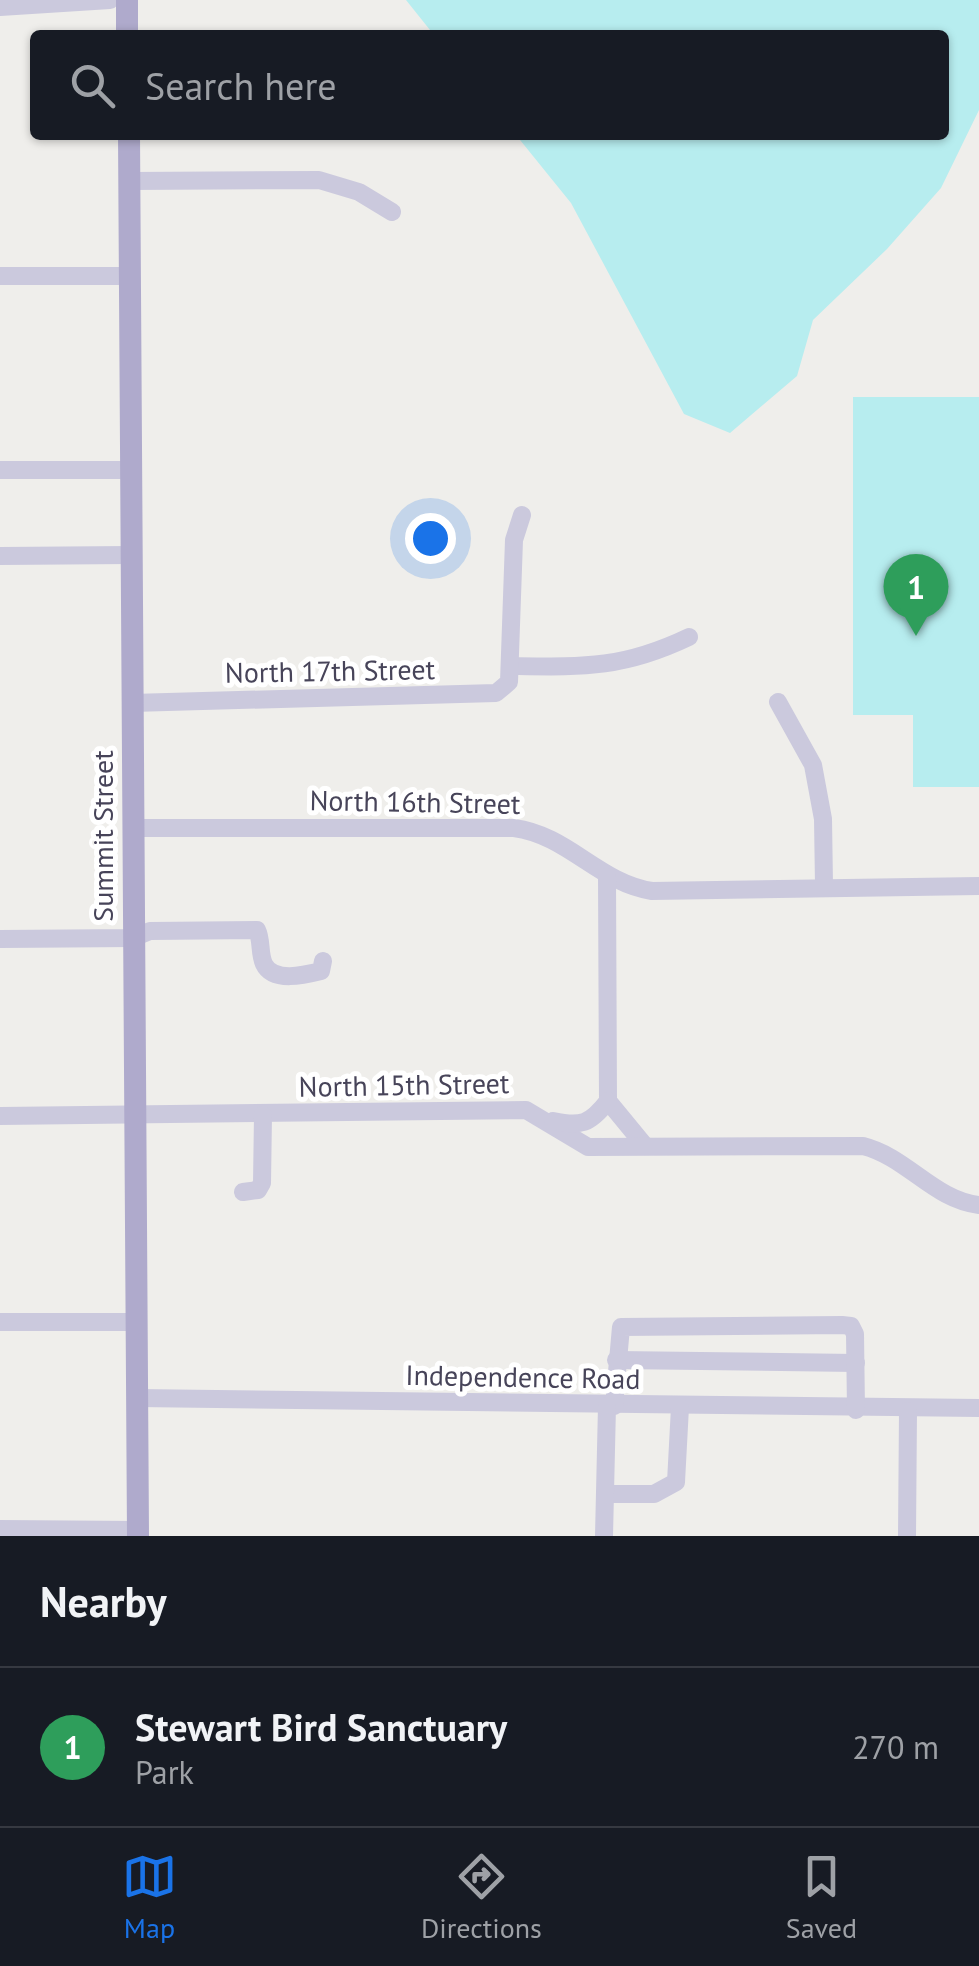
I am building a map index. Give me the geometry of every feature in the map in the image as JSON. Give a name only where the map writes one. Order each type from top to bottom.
[{"type":"main road","points":[[127,0],[127,30]]},
{"type":"main road","name":"Summit Street","points":[[129,140],[138,1533]]},
{"type":"street","points":[[0,7],[110,0]]},
{"type":"street","points":[[130,182],[319,180],[359,192],[392,212]]},
{"type":"street","points":[[0,276],[130,276]]},
{"type":"street","points":[[0,470],[130,470]]},
{"type":"street","points":[[522,515],[514,540],[510,666],[625,662],[642,659],[688,637]]},
{"type":"street","points":[[0,556],[131,555]]},
{"type":"street","name":"North 17th Street","points":[[132,703],[496,693],[509,682],[510,666]]},
{"type":"street","points":[[778,702],[814,765],[822,819],[824,885]]},
{"type":"street","name":"North 16th Street","points":[[132,828],[514,828],[556,839],[607,877],[652,891],[824,885],[979,886]]},
{"type":"street","points":[[548,1119],[578,1126],[594,1120],[608,1101],[607,877]]},
{"type":"street","points":[[0,939],[134,938],[150,930],[257,930],[265,966],[272,973],[306,975],[321,971],[323,961]]},
{"type":"street","points":[[608,1101],[645,1146]]},
{"type":"street","name":"North 15th Street","points":[[0,1116],[136,1118],[526,1110],[548,1119],[588,1147],[864,1146],[898,1160],[948,1196],[979,1204]]},
{"type":"street","points":[[243,1192],[258,1190],[262,1183],[263,1115]]},
{"type":"street","points":[[0,1322],[137,1322]]},
{"type":"street","points":[[604,1536],[610,1406],[621,1327],[851,1326],[856,1410]]},
{"type":"street","points":[[616,1360],[856,1363]]},
{"type":"street","name":"Independence Road","points":[[137,1398],[856,1410],[979,1408]]},
{"type":"street","points":[[604,1494],[654,1494],[676,1482],[680,1407]]},
{"type":"street","points":[[907,1536],[908,1410]]},
{"type":"street","points":[[0,1529],[138,1533]]},
{"type":"shaded area","points":[[406,0],[979,0],[979,110],[941,188],[887,249],[813,320],[797,376],[730,433],[684,414],[571,203],[520,140],[949,140],[949,30],[430,30]]},
{"type":"shaded area","points":[[853,397],[979,397],[979,787],[913,787],[913,715],[853,715]]},
{"type":"place","name":"Stewart Bird Sanctuary","points":[[916,636]]}]
